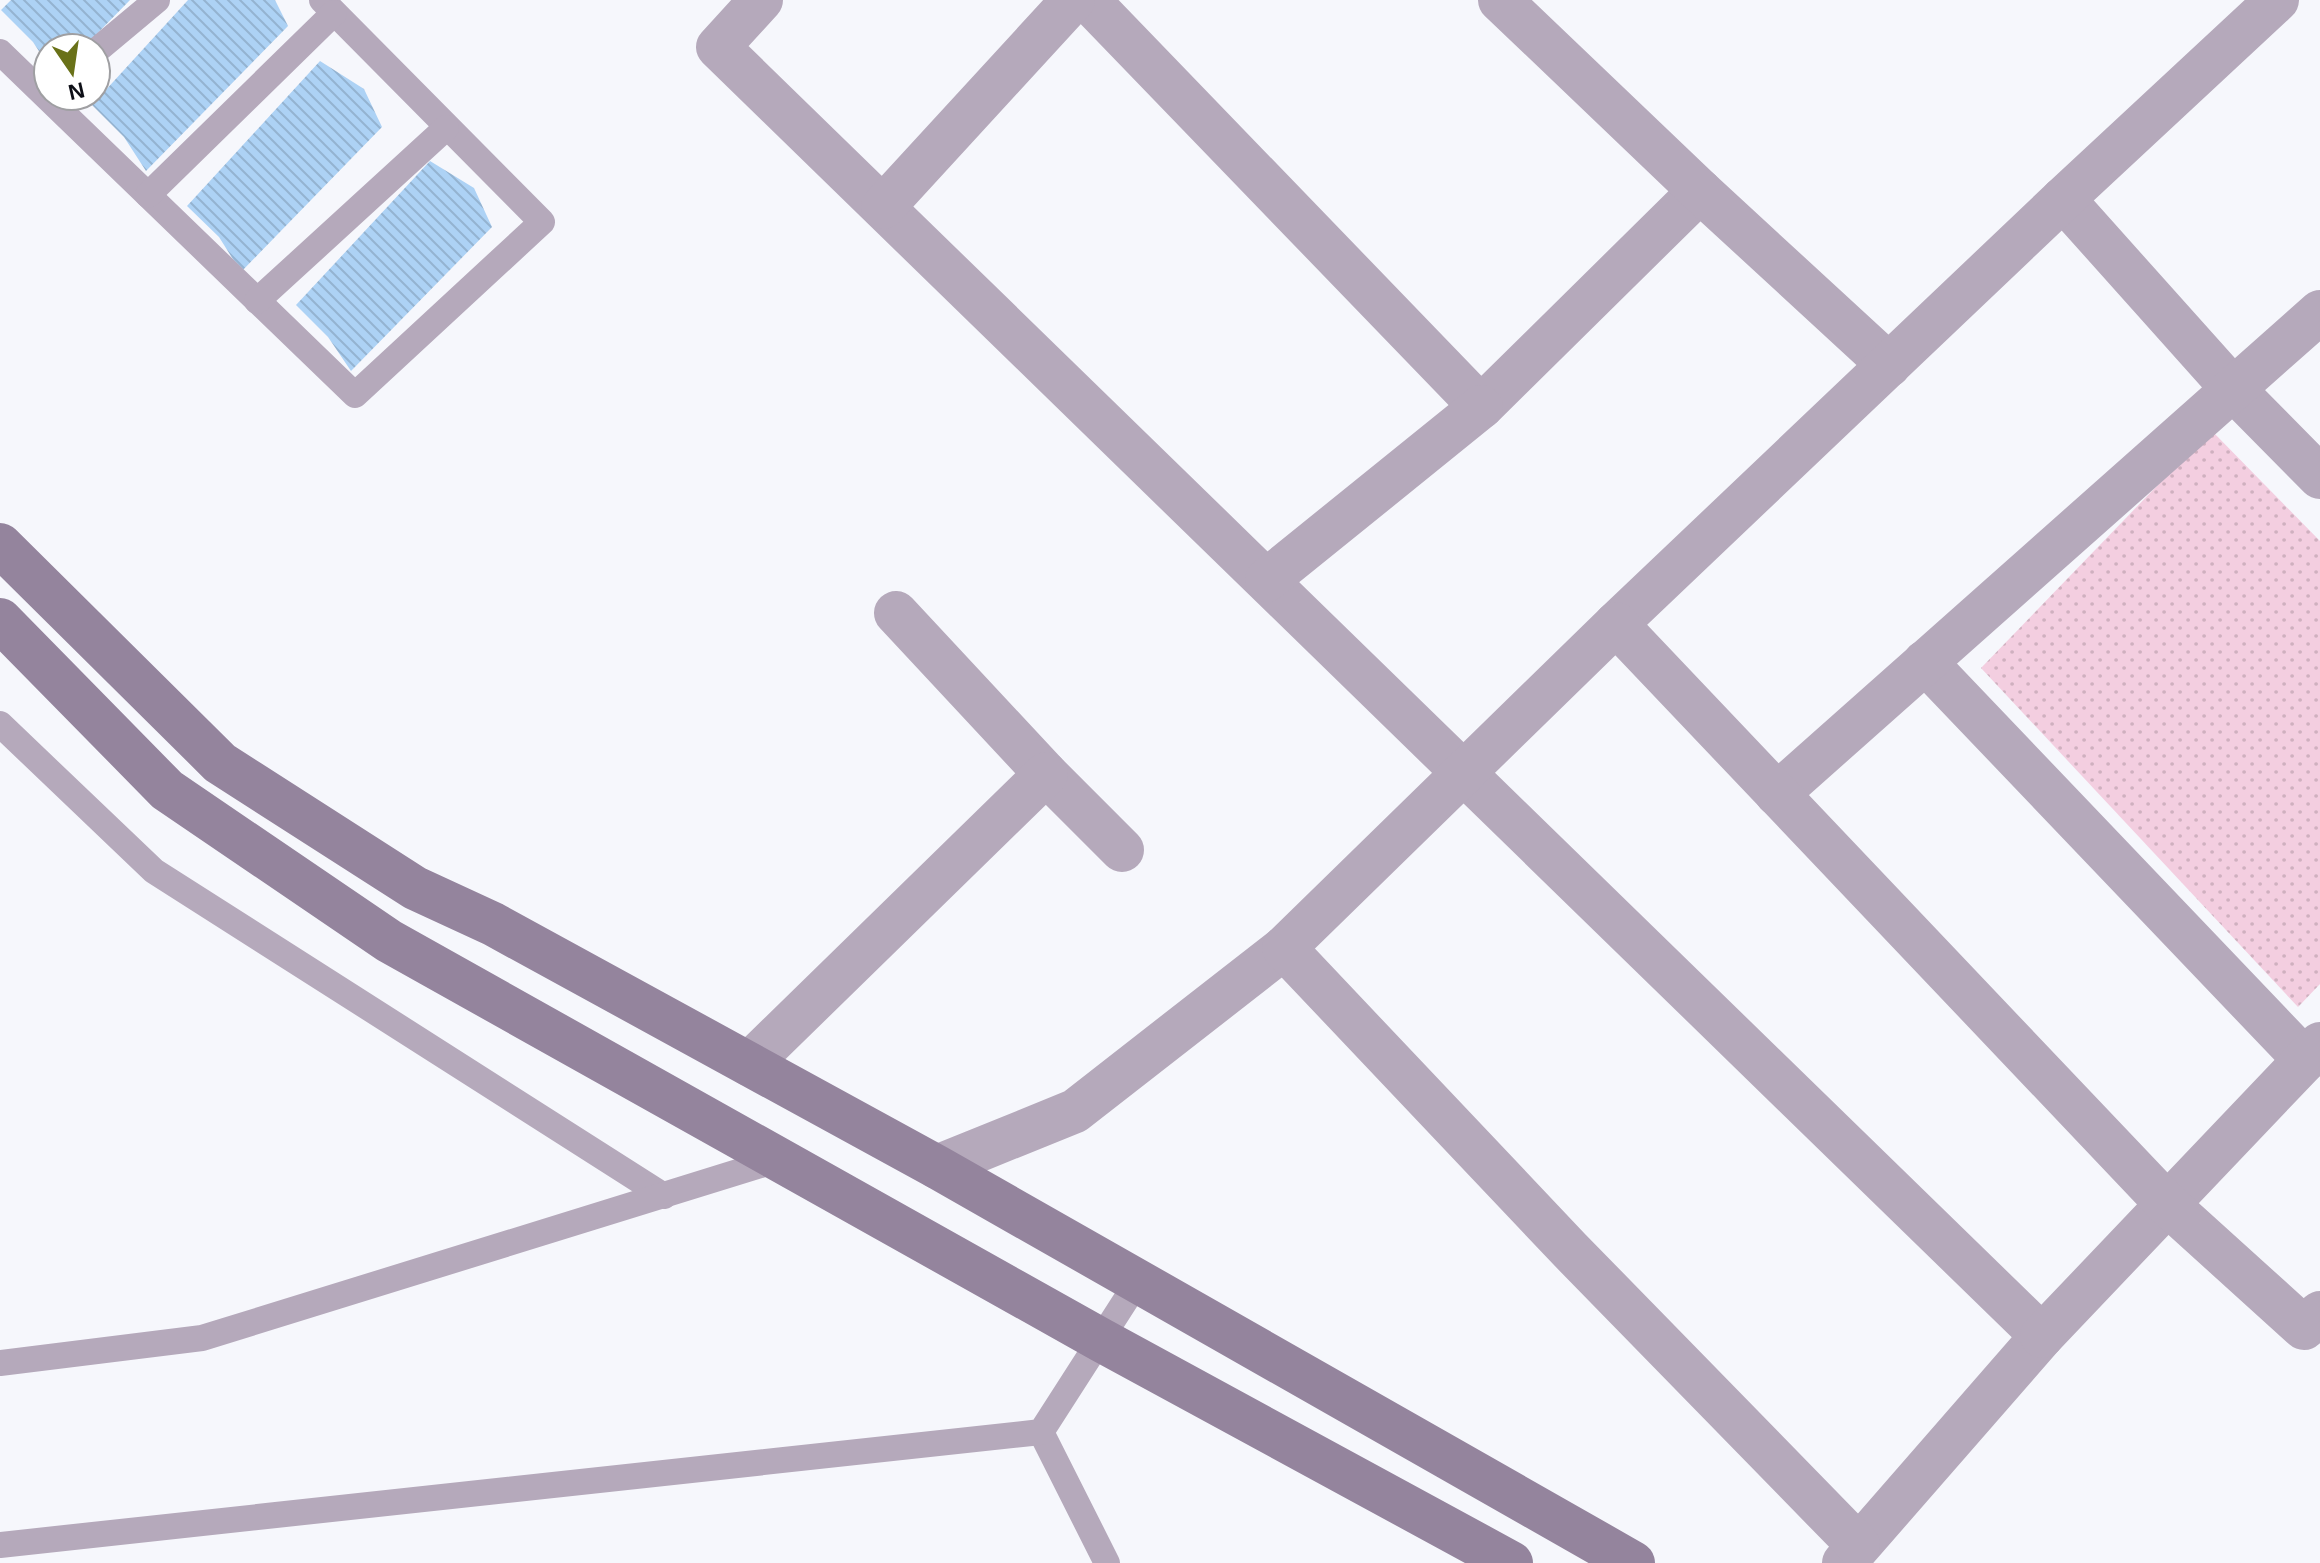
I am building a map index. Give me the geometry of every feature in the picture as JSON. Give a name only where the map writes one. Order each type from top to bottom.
[{"type":"street","points":[[761,0],[718,47],[2042,1336]]},
{"type":"street","points":[[883,207],[1073,0]]},
{"type":"street","points":[[1088,0],[1481,407]]},
{"type":"street","points":[[1500,0],[1700,191],[1889,365]]},
{"type":"street","points":[[937,1167],[1075,1111],[1284,948],[1616,624],[2277,0]]},
{"type":"street","points":[[1267,580],[1481,407],[1700,191]]},
{"type":"street","points":[[2063,199],[2233,389],[2320,477]]},
{"type":"street","points":[[1777,794],[2320,312]]},
{"type":"street","points":[[0,545],[220,763],[415,888],[493,924],[937,1167],[1633,1563]]},
{"type":"street","points":[[896,613],[1046,774],[1122,850]]},
{"type":"street","points":[[0,620],[167,790],[389,941],[1101,1340],[1511,1563]]},
{"type":"street","points":[[1616,624],[2167,1204],[2315,1329]]},
{"type":"street","points":[[1284,948],[1569,1249],[1851,1554],[2042,1336],[2312,1052],[1925,662]]},
{"type":"street","points":[[749,1064],[1046,774]]},
{"type":"lane","points":[[112,38],[157,0]]},
{"type":"lane","points":[[65,112],[148,195],[355,395],[542,222],[328,6],[148,195]]},
{"type":"lane","points":[[0,52],[32,81]]},
{"type":"lane","points":[[257,301],[446,128]]},
{"type":"lane","points":[[0,724],[154,871],[664,1196]]},
{"type":"lane","points":[[0,1363],[202,1338],[780,1159]]},
{"type":"lane","points":[[1041,1432],[1138,1281]]},
{"type":"lane","points":[[0,1545],[1041,1432]]},
{"type":"lane","points":[[1041,1432],[1107,1563]]},
{"type":"shaded area","points":[[2211,430],[2320,541],[2320,984],[2298,1007],[1981,668]]},
{"type":"building","points":[[11,0],[130,0],[99,32],[32,32],[32,41],[1,10]]},
{"type":"building","points":[[188,0],[275,0],[288,26],[146,171],[124,137],[99,112],[112,112],[112,83]]},
{"type":"building","points":[[320,61],[364,89],[382,127],[241,272],[219,237],[187,206]]},
{"type":"building","points":[[430,161],[474,188],[492,227],[351,371],[328,337],[296,305]]}]
